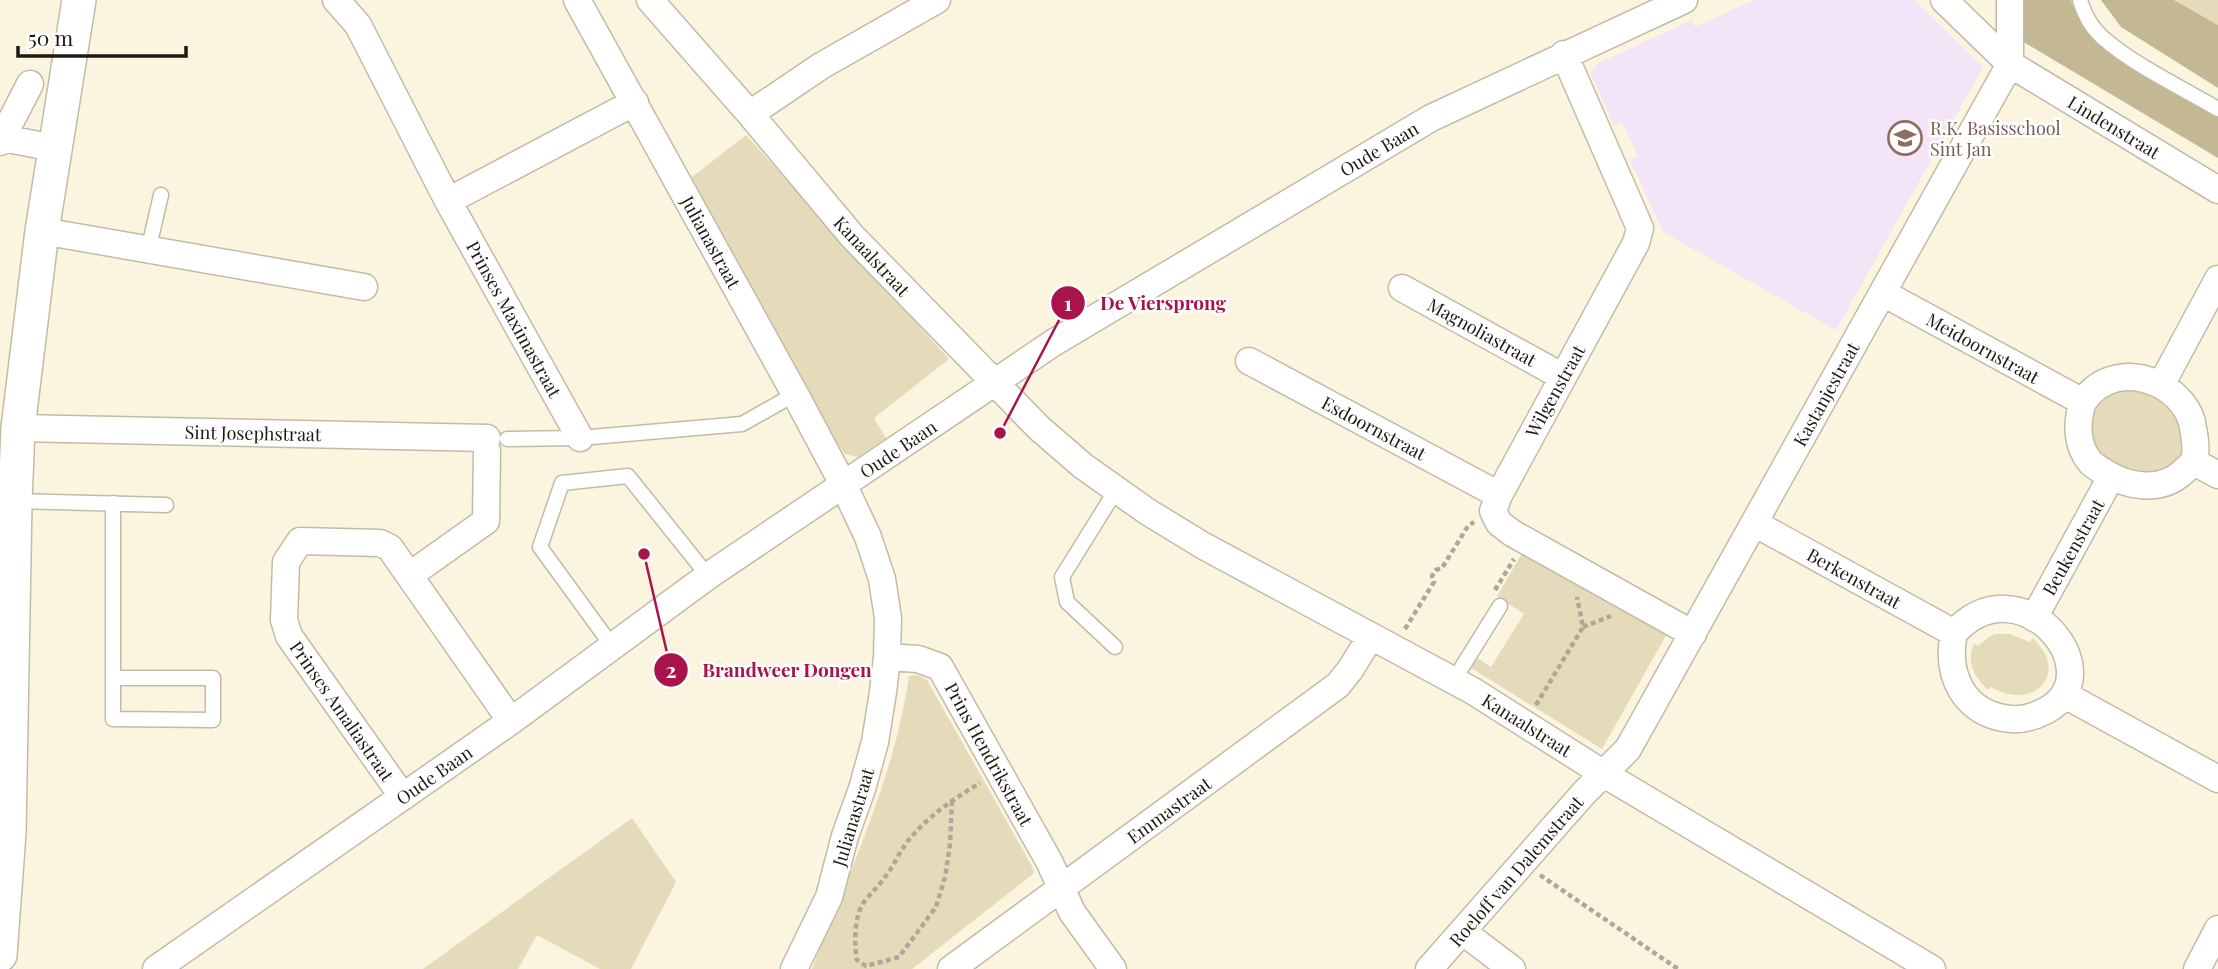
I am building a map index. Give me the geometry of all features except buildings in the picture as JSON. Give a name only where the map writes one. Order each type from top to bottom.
[{"type":"street","points":[[1,948],[9,833],[6,648],[18,428],[42,231],[79,0]]},
{"type":"street","name":"Prinses Maximastraat","points":[[336,0],[358,25],[448,201],[580,438]]},
{"type":"street","name":"Julianastraat","points":[[576,0],[635,102],[844,486]]},
{"type":"street","name":"Kanaalstraat","points":[[650,0],[852,236],[1039,428],[1083,466],[1148,512],[1202,545],[1454,680],[1604,774],[1932,969]]},
{"type":"street","points":[[750,114],[821,66],[937,0]]},
{"type":"street","name":"Oude Baan","points":[[156,969],[511,721],[708,576],[1053,343],[1431,118],[1684,0]]},
{"type":"street","name":"Lindenstraat","points":[[1944,0],[2010,64],[2218,190]]},
{"type":"street","name":"Kastanjestraat","points":[[1604,774],[1628,749],[2010,64],[2010,0]]},
{"type":"street","name":"Wilgenstraat","points":[[1496,503],[1636,243],[1640,228],[1564,54]]},
{"type":"street","points":[[30,84],[1,140],[54,148]]},
{"type":"street","points":[[448,201],[635,102]]},
{"type":"street","points":[[42,231],[364,287]]},
{"type":"street","points":[[2161,385],[2218,279]]},
{"type":"street","name":"Magnoliastraat","points":[[1402,288],[1563,377]]},
{"type":"street","name":"Meidoornstraat","points":[[1883,293],[2083,402]]},
{"type":"street","name":"Esdoornstraat","points":[[1249,362],[1496,503]]},
{"type":"street","points":[[2138,376],[2161,385],[2182,402],[2192,418],[2195,441],[2193,461],[2181,475],[2162,485],[2137,487],[2111,477],[2091,464],[2079,442],[2078,415],[2083,402],[2090,391],[2113,378],[2138,376]]},
{"type":"street","name":"Sint Josephstraat","points":[[18,428],[494,443]]},
{"type":"street","points":[[410,575],[486,521],[494,443]]},
{"type":"street","points":[[2193,461],[2218,475]]},
{"type":"street","name":"Beukenstraat","points":[[2034,618],[2111,477]]},
{"type":"street","points":[[844,486],[868,537],[882,579],[888,618],[887,657]]},
{"type":"street","points":[[1496,503],[1499,523],[1693,634]]},
{"type":"street","name":"Berkenstraat","points":[[1754,523],[1954,633]]},
{"type":"street","name":"Prinses Amaliastraat","points":[[403,797],[289,636],[284,621],[286,562],[300,541],[380,544],[390,548],[511,721]]},
{"type":"street","points":[[2005,608],[2034,618],[2054,631],[2062,643],[2068,660],[2069,676],[2065,695],[2039,715],[2025,718],[2010,719],[1979,708],[1960,689],[1953,675],[1951,649],[1954,633],[1962,624],[1986,611],[2005,608]]},
{"type":"street","name":"Emmastraat","points":[[951,969],[1338,685],[1382,642]]},
{"type":"street","name":"Julianastraat","points":[[794,969],[829,897],[845,836],[862,789],[875,742],[887,657]]},
{"type":"street","name":"Prins Hendrikstraat","points":[[887,657],[918,659],[940,667],[1050,863],[1072,912],[1113,969]]},
{"type":"street","points":[[2065,695],[2218,779]]},
{"type":"street","name":"Roeloff van Dalemstraat","points":[[1429,969],[1584,793],[1604,774]]},
{"type":"street","points":[[2197,969],[2218,929]]},
{"type":"street","points":[[1463,932],[1512,969]]},
{"type":"lane","points":[[2080,0],[2090,23],[2101,36],[2125,54],[2218,109]]},
{"type":"lane","points":[[148,251],[161,195]]},
{"type":"lane","name":"Sint Josephstraat","points":[[494,443],[742,424],[795,394]]},
{"type":"lane","points":[[612,646],[540,547],[562,483],[628,477],[708,576]]},
{"type":"lane","points":[[1115,647],[1067,602],[1062,578],[1116,490]]},
{"type":"lane","points":[[15,500],[166,505]]},
{"type":"lane","points":[[113,678],[213,678],[213,720],[113,719],[113,678],[114,503]]},
{"type":"lane","points":[[1454,680],[1500,606]]},
{"type":"path","points":[[1382,642],[1434,582],[1436,570],[1442,568],[1468,526],[1496,503]]},
{"type":"path","points":[[1500,606],[1490,599],[1525,540]]},
{"type":"path","points":[[1525,724],[1583,627],[1572,566]]},
{"type":"path","points":[[952,802],[946,877],[936,907],[899,957],[866,966],[857,960],[854,942],[862,905],[925,822],[952,802],[999,772]]},
{"type":"path","points":[[1524,861],[1546,881],[1678,969]]},
{"type":"shaded area","points":[[1754,0],[1914,0],[1983,67],[1836,330],[1663,232],[1630,160],[1638,156],[1622,122],[1614,125],[1590,73],[1599,63],[1692,20],[1695,27]]},
{"type":"shaded area","points":[[2021,0],[2071,0],[2090,32],[2111,53],[2218,117],[2218,158],[2022,41]]},
{"type":"shaded area","points":[[2101,0],[2174,0],[2218,25],[2218,88],[2121,27]]},
{"type":"shaded area","points":[[2174,0],[2218,0],[2218,25]]},
{"type":"shaded area","points":[[746,135],[949,359],[874,418],[886,438],[858,457],[845,454],[829,431],[691,178]]},
{"type":"shaded area","points":[[2117,386],[2163,396],[2186,427],[2178,460],[2150,478],[2105,463],[2086,432],[2090,407]]},
{"type":"shaded area","points":[[1524,550],[1668,632],[1602,749],[1471,668],[1477,658],[1491,667],[1524,614],[1497,596]]},
{"type":"shaded area","points":[[1996,634],[2009,634],[2030,642],[2033,638],[2044,652],[2048,665],[2047,677],[2041,686],[2020,695],[1991,687],[1988,690],[1983,685],[1971,663],[1972,650],[1974,643],[1978,646]]},
{"type":"shaded area","points":[[917,675],[927,680],[1028,859],[1034,870],[1033,874],[912,969],[812,969],[882,788],[909,676]]},
{"type":"shaded area","points":[[632,818],[676,882],[631,969],[600,969],[537,935],[518,969],[423,969]]},
{"type":"place","name":"R.K. Basisschool Sint Jan","points":[[1905,138]]},
{"type":"place","name":"De Viersprong","points":[[1000,433]]},
{"type":"place","name":"Brandweer Dongen","points":[[644,554]]}]
